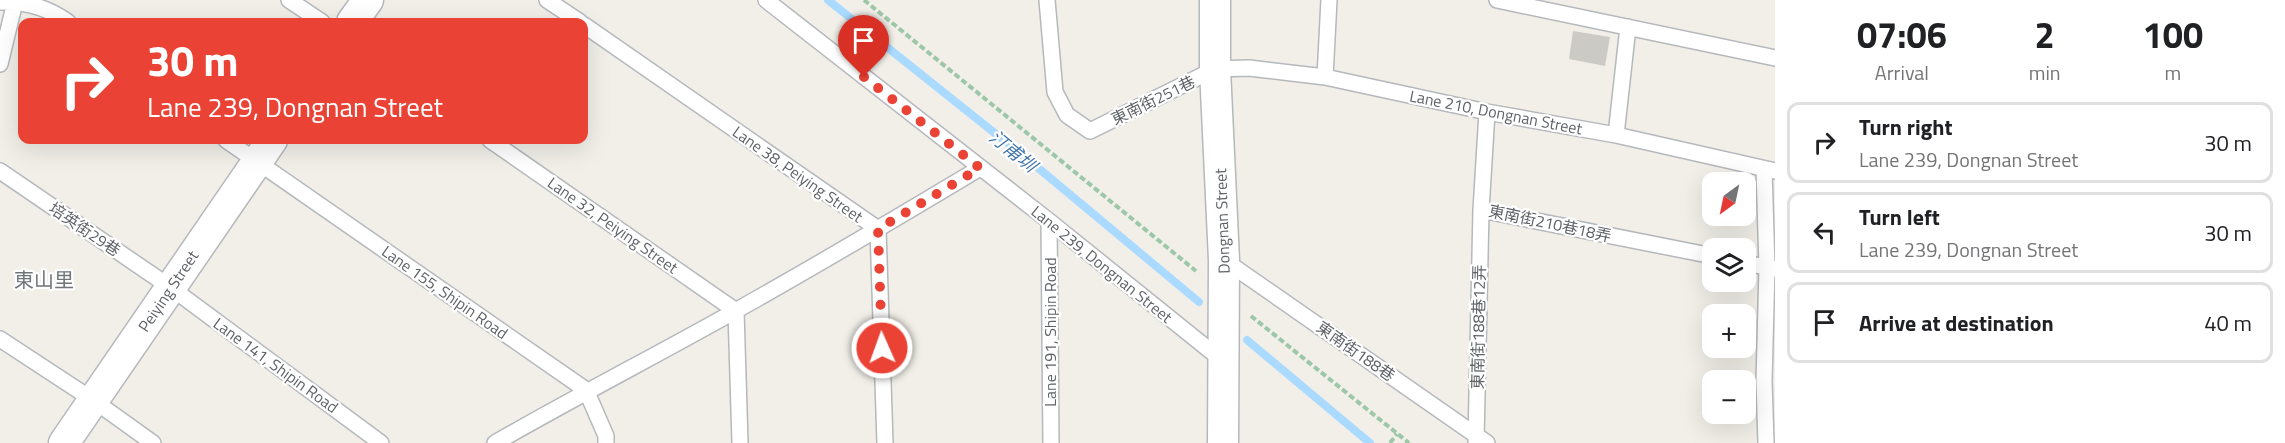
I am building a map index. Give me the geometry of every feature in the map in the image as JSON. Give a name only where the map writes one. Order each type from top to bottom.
[{"type":"street","points":[[355,18],[368,0]]},
{"type":"street","name":"Dongnan Street","points":[[1215,0],[1215,69],[1224,260],[1223,443]]},
{"type":"street","name":"Peiying Street","points":[[64,443],[264,151]]},
{"type":"lane","points":[[289,0],[316,18]]},
{"type":"lane","name":"Lane 38, Peiying Street","points":[[548,0],[574,18]]},
{"type":"lane","name":"Lane 239, Dongnan Street","points":[[766,0],[1049,221],[1224,362]]},
{"type":"lane","name":"東南街251巷","points":[[1047,0],[1055,92],[1067,115],[1090,131],[1215,69]]},
{"type":"lane","points":[[1325,77],[1329,0]]},
{"type":"lane","points":[[1497,0],[1775,58]]},
{"type":"lane","points":[[0,64],[8,2],[52,11],[62,18]]},
{"type":"lane","points":[[1616,135],[1628,27]]},
{"type":"lane","name":"Lane 38, Peiying Street","points":[[495,443],[586,390],[736,310],[878,229],[588,28]]},
{"type":"lane","name":"Lane 210, Dongnan Street","points":[[1215,69],[1249,69],[1325,77],[1486,112],[1616,135],[1770,170]]},
{"type":"lane","name":"東南街210巷18弄","points":[[1486,112],[1481,210],[1702,254]]},
{"type":"lane","name":"Lane 155, Shipin Road","points":[[240,144],[264,151],[586,390]]},
{"type":"lane","name":"Lane 32, Peiying Street","points":[[496,144],[736,310]]},
{"type":"lane","points":[[885,443],[878,229],[980,168]]},
{"type":"lane","points":[[1766,443],[1764,381],[1771,268],[1770,170]]},
{"type":"lane","name":"培英街29巷","points":[[0,171],[170,287]]},
{"type":"lane","name":"東南街188巷12弄","points":[[1480,440],[1481,210]]},
{"type":"lane","name":"Lane 191, Shipin Road","points":[[1049,221],[1051,443]]},
{"type":"lane","name":"東南街188巷","points":[[1224,260],[1480,440]]},
{"type":"lane","points":[[1756,265],[1771,268]]},
{"type":"lane","name":"Lane 141, Shipin Road","points":[[170,287],[381,443]]},
{"type":"lane","points":[[736,310],[740,443]]},
{"type":"lane","points":[[0,339],[93,400],[153,443]]},
{"type":"lane","points":[[586,390],[606,436],[606,443]]},
{"type":"path","points":[[864,0],[1409,443]]},
{"type":"path","points":[[1390,443],[1397,434]]},
{"type":"building","points":[[1573,31],[1610,37],[1605,66],[1569,59]]},
{"type":"waterway","name":"汀甫圳","points":[[828,0],[1031,162],[1199,302]]},
{"type":"waterway","name":"汀甫圳","points":[[1247,340],[1370,443]]},
{"type":"district","name":"東山里","points":[[44,279]]},
{"type":"route","points":[[864,77],[980,168],[878,229],[882,348]]}]
